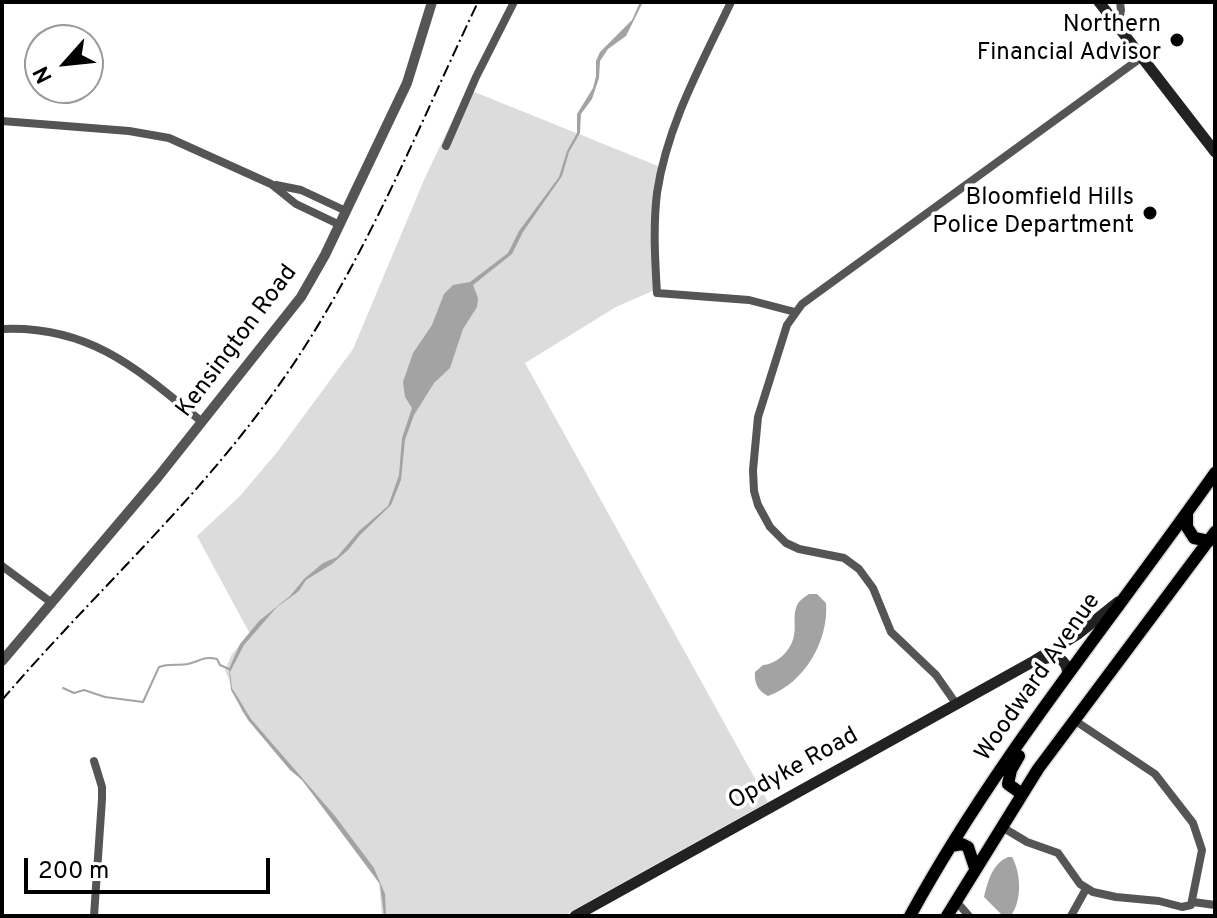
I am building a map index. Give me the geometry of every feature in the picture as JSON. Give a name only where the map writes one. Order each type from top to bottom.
[{"type":"main road","points":[[1099,2],[1215,152]]},
{"type":"main road","name":"Woodward Avenue","points":[[910,916],[951,846],[1068,674],[1215,473]]},
{"type":"main road","points":[[1187,514],[1187,527],[1194,538],[1213,539]]},
{"type":"main road","points":[[947,916],[1022,794],[1074,720],[1213,539]]},
{"type":"main road","name":"Opdyke Road","points":[[575,916],[1034,661],[1078,634],[1124,596]]},
{"type":"main road","points":[[1034,661],[1056,656],[1064,661],[1068,674]]},
{"type":"main road","points":[[1022,794],[1008,784],[1008,779],[1052,698]]},
{"type":"main road","points":[[951,846],[962,844],[968,847],[975,868]]},
{"type":"street","name":"Kensington Road","points":[[2,661],[202,422],[301,297],[340,225],[407,83],[432,2]]},
{"type":"street","points":[[446,146],[514,2]]},
{"type":"street","points":[[731,2],[678,116],[665,155],[655,213],[657,293],[749,300],[795,312]]},
{"type":"street","points":[[1118,26],[1120,2]]},
{"type":"street","points":[[957,705],[941,680],[891,632],[877,596],[859,569],[844,558],[799,549],[786,543],[770,527],[754,491],[758,417],[781,340],[795,312],[849,269],[1142,57]]},
{"type":"street","points":[[2,121],[152,134],[192,146],[271,184],[296,204],[340,225]]},
{"type":"street","points":[[271,184],[301,190],[346,211]]},
{"type":"street","points":[[2,329],[49,332],[98,345],[139,371],[202,422]]},
{"type":"street","points":[[2,566],[52,603]]},
{"type":"street","points":[[1074,720],[1155,774],[1193,823],[1202,850],[1191,908]]},
{"type":"street","points":[[94,761],[102,787],[102,799],[94,916]]},
{"type":"street","points":[[1002,827],[1027,842],[1058,853],[1086,889],[1116,897],[1191,908],[1215,905]]},
{"type":"street","points":[[1071,916],[1086,889]]},
{"type":"street","points":[[956,901],[969,916]]},
{"type":"shaded area","points":[[640,2],[643,2],[626,36],[608,49],[600,61],[599,78],[592,99],[581,114],[580,133],[569,152],[562,176],[523,232],[512,254],[473,285],[478,298],[477,307],[463,329],[450,368],[434,383],[414,415],[405,440],[401,480],[391,505],[348,550],[306,580],[299,591],[277,607],[244,645],[230,672],[232,688],[251,719],[335,816],[374,868],[385,894],[384,916],[380,884],[302,780],[248,720],[231,690],[229,669],[240,644],[259,621],[323,563],[337,557],[359,531],[388,506],[399,475],[402,438],[412,408],[405,397],[403,382],[413,353],[432,325],[444,294],[453,285],[470,282],[508,253],[519,231],[559,177],[567,151],[577,133],[577,114],[593,88],[600,52],[632,20]]},
{"type":"shaded area","points":[[467,89],[663,168],[658,192],[657,289],[616,307],[525,363],[768,802],[563,916],[382,916],[379,883],[312,792],[242,712],[225,670],[232,654],[250,634],[197,536],[240,496],[278,451],[353,349],[424,180]]},
{"type":"shaded area","points":[[809,594],[817,594],[826,603],[819,645],[793,681],[768,696],[757,686],[755,672],[779,659],[787,650],[793,640],[797,606]]},
{"type":"shaded area","points":[[1012,857],[1017,871],[1019,894],[1012,914],[1003,916],[984,897],[994,869]]},
{"type":"waterway","points":[[63,688],[74,693],[84,690],[105,697],[143,702],[159,667],[209,658],[217,659],[220,665],[229,669]]},
{"type":"railway","points":[[2,700],[210,473],[274,392],[305,346],[360,251],[478,2]]},
{"type":"place","name":"Northern Financial Advisor","points":[[1177,40]]},
{"type":"place","name":"Bloomfield Hills Police Department","points":[[1150,213]]}]
